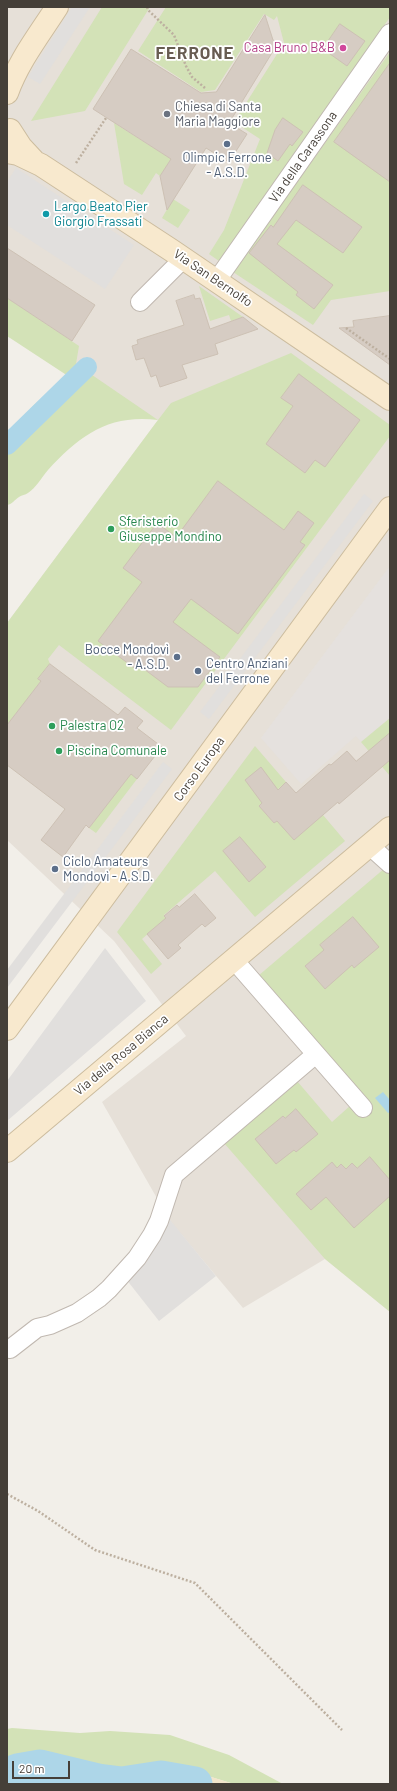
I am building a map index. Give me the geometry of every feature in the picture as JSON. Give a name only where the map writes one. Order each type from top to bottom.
[{"type":"street","points":[[7,93],[23,60],[57,7]]},
{"type":"street","name":"Via della Carassona","points":[[217,280],[390,33]]},
{"type":"street","points":[[7,78],[23,60]]},
{"type":"street","name":"Via San Bernolfo","points":[[8,127],[21,147],[34,162]]},
{"type":"street","name":"Via San Bernolfo","points":[[7,152],[34,162],[184,258],[390,399]]},
{"type":"street","points":[[140,302],[184,258]]},
{"type":"street","name":"Corso Europa","points":[[7,1029],[390,508]]},
{"type":"street","name":"Via della Rosa Bianca","points":[[7,1151],[390,828]]},
{"type":"street","points":[[370,846],[390,864]]},
{"type":"street","points":[[234,960],[363,1108]]},
{"type":"street","points":[[10,1349],[37,1328],[50,1325],[77,1313],[109,1289],[133,1264],[148,1241],[159,1221],[174,1175],[316,1054]]},
{"type":"path","points":[[146,7],[174,35],[189,72],[192,77],[205,88]]},
{"type":"path","points":[[73,168],[106,118]]},
{"type":"path","points":[[346,328],[390,359]]},
{"type":"path","points":[[158,752],[162,755]]},
{"type":"path","points":[[7,1494],[38,1511],[95,1550],[195,1583],[342,1730]]},
{"type":"shaded area","points":[[7,7],[390,7],[390,1312],[325,1259],[243,1308],[170,1221],[102,1102],[186,1036],[114,941],[7,840],[7,623],[158,420],[7,336]]},
{"type":"shaded area","points":[[72,7],[90,7],[40,84],[28,77]]},
{"type":"shaded area","name":"Largo Beato Pier Giorgio Frassati","points":[[16,168],[134,245],[105,289],[7,225],[7,182]]},
{"type":"shaded area","points":[[364,494],[373,501],[209,719],[200,712]]},
{"type":"shaded area","points":[[390,566],[390,718],[361,742],[356,736],[301,784],[261,738]]},
{"type":"shaded area","points":[[163,762],[172,769],[7,988],[7,970]]},
{"type":"shaded area","points":[[105,948],[146,1001],[7,1121],[7,1081]]},
{"type":"shaded area","points":[[166,1215],[216,1276],[159,1321],[126,1279]]},
{"type":"green space","points":[[102,7],[150,7],[85,111],[31,121]]},
{"type":"green space","points":[[166,7],[390,7],[390,17],[219,261],[209,254],[224,230],[260,139],[234,122],[284,43],[277,16],[274,20],[264,14],[215,90],[201,92],[138,51]]},
{"type":"green space","points":[[390,52],[390,291],[331,300],[313,325],[233,272]]},
{"type":"green space","points":[[114,123],[171,159],[160,176],[156,173],[142,195],[124,184]]},
{"type":"green space","points":[[173,199],[190,210],[178,228],[162,218]]},
{"type":"green space","points":[[199,286],[243,317],[231,321],[229,315],[210,321]]},
{"type":"green space","points":[[7,298],[79,346],[76,364],[158,420],[125,420],[110,424],[84,437],[48,470],[31,491],[7,505],[7,435],[34,405],[68,376],[7,336]]},
{"type":"green space","points":[[291,353],[390,425],[390,436],[171,730],[59,645],[48,659],[50,664],[38,679],[41,681],[7,725],[7,623],[171,403]]},
{"type":"green space","points":[[390,718],[390,776],[361,742]]},
{"type":"green space","points":[[255,746],[286,782],[259,806],[274,823],[277,821],[323,815],[345,841],[255,917],[215,871],[164,915],[166,918],[142,939],[162,964],[151,974],[117,932]]},
{"type":"green space","points":[[131,774],[137,779],[96,833],[89,828]]},
{"type":"green space","points":[[385,868],[390,873],[390,1312],[325,1259],[224,1143],[297,1081],[332,1122],[361,1096],[258,976]]},
{"type":"green space","points":[[12,1728],[80,1733],[110,1731],[170,1735],[229,1755],[283,1784],[234,1784],[185,1769],[127,1775],[55,1761],[7,1762],[7,1729]]},
{"type":"sand","points":[[55,1761],[127,1775],[185,1769],[234,1784],[7,1784],[7,1762]]},
{"type":"water","points":[[383,1092],[390,1100],[390,1112],[388,1113],[375,1098]]},
{"type":"building","name":"Chiesa di Santa Maria Maggiore","points":[[265,15],[273,40],[278,43],[229,123],[247,134],[229,162],[206,148],[167,210],[160,176],[171,159],[93,109],[131,49],[201,93],[216,92]]},
{"type":"building","points":[[340,24],[365,41],[347,66],[323,49]]},
{"type":"building","points":[[390,63],[390,182],[334,142]]},
{"type":"building","points":[[283,118],[303,132],[292,146],[290,144],[278,161],[267,153],[275,130]]},
{"type":"building","points":[[303,185],[362,227],[343,253],[296,220],[277,244],[333,285],[314,309],[296,295],[298,292],[249,253],[271,225],[273,227]]},
{"type":"building","points":[[7,248],[95,305],[72,341],[7,298]]},
{"type":"building","points":[[194,295],[195,299],[200,298],[210,329],[243,317],[258,329],[215,344],[218,354],[182,365],[187,378],[160,387],[156,375],[151,377],[144,358],[136,360],[132,346],[138,344],[137,340],[184,325],[176,301]]},
{"type":"building","points":[[390,316],[390,365],[339,328],[354,327],[353,321]]},
{"type":"building","points":[[299,374],[360,420],[325,467],[315,460],[305,473],[266,444],[293,406],[281,398]]},
{"type":"building","points":[[218,481],[284,530],[298,511],[314,523],[300,542],[305,545],[238,634],[191,599],[173,622],[220,657],[198,687],[168,687],[140,666],[137,670],[98,641],[142,582],[123,568],[157,523],[176,537]]},
{"type":"building","points":[[50,664],[118,715],[125,707],[143,721],[137,728],[162,747],[137,779],[131,774],[89,828],[86,825],[63,857],[41,840],[65,809],[7,765],[7,725],[41,681],[38,679]]},
{"type":"building","points":[[390,733],[390,760],[294,840],[277,821],[274,823],[259,806],[262,803],[245,780],[261,767],[278,790],[286,782],[296,793],[329,764],[331,765],[347,751],[356,761]]},
{"type":"building","points":[[240,837],[266,867],[249,882],[223,851]]},
{"type":"building","points":[[195,894],[216,918],[205,927],[202,924],[178,945],[181,948],[168,959],[147,934],[166,918],[164,916],[177,905],[179,907]]},
{"type":"building","points":[[353,917],[379,947],[354,968],[352,965],[325,989],[305,966],[324,950],[320,945]]},
{"type":"building","points":[[296,1109],[318,1134],[296,1152],[294,1150],[276,1164],[255,1139],[283,1116],[285,1118]]},
{"type":"building","points":[[370,1157],[390,1180],[390,1196],[354,1228],[326,1197],[311,1210],[296,1194],[332,1162],[337,1168],[341,1164],[346,1169],[352,1163],[357,1168]]},
{"type":"waterway","points":[[7,445],[87,367]]},
{"type":"waterway","points":[[7,1781],[17,1771],[40,1767],[98,1781],[122,1784],[161,1778],[195,1784]]},
{"type":"place","name":"Casa Bruno B&B","points":[[343,48]]},
{"type":"place","name":"Chiesa di Santa Maria Maggiore","points":[[167,114]]},
{"type":"place","name":"Olimpic Ferrone - A.S.D.","points":[[227,144]]},
{"type":"place","name":"Largo Beato Pier Giorgio Frassati","points":[[46,214]]},
{"type":"place","name":"Sferisterio Giuseppe Mondino","points":[[111,529]]},
{"type":"place","name":"Bocce Mondovì - A.S.D.","points":[[177,657]]},
{"type":"place","name":"Centro Anziani del Ferrone","points":[[198,671]]},
{"type":"place","name":"Palestra O2","points":[[52,726]]},
{"type":"place","name":"Piscina Comunale","points":[[59,751]]},
{"type":"place","name":"Ciclo Amateurs Mondovì - A.S.D.","points":[[55,869]]},
{"type":"district","name":"FERRONE","points":[[195,53]]}]
